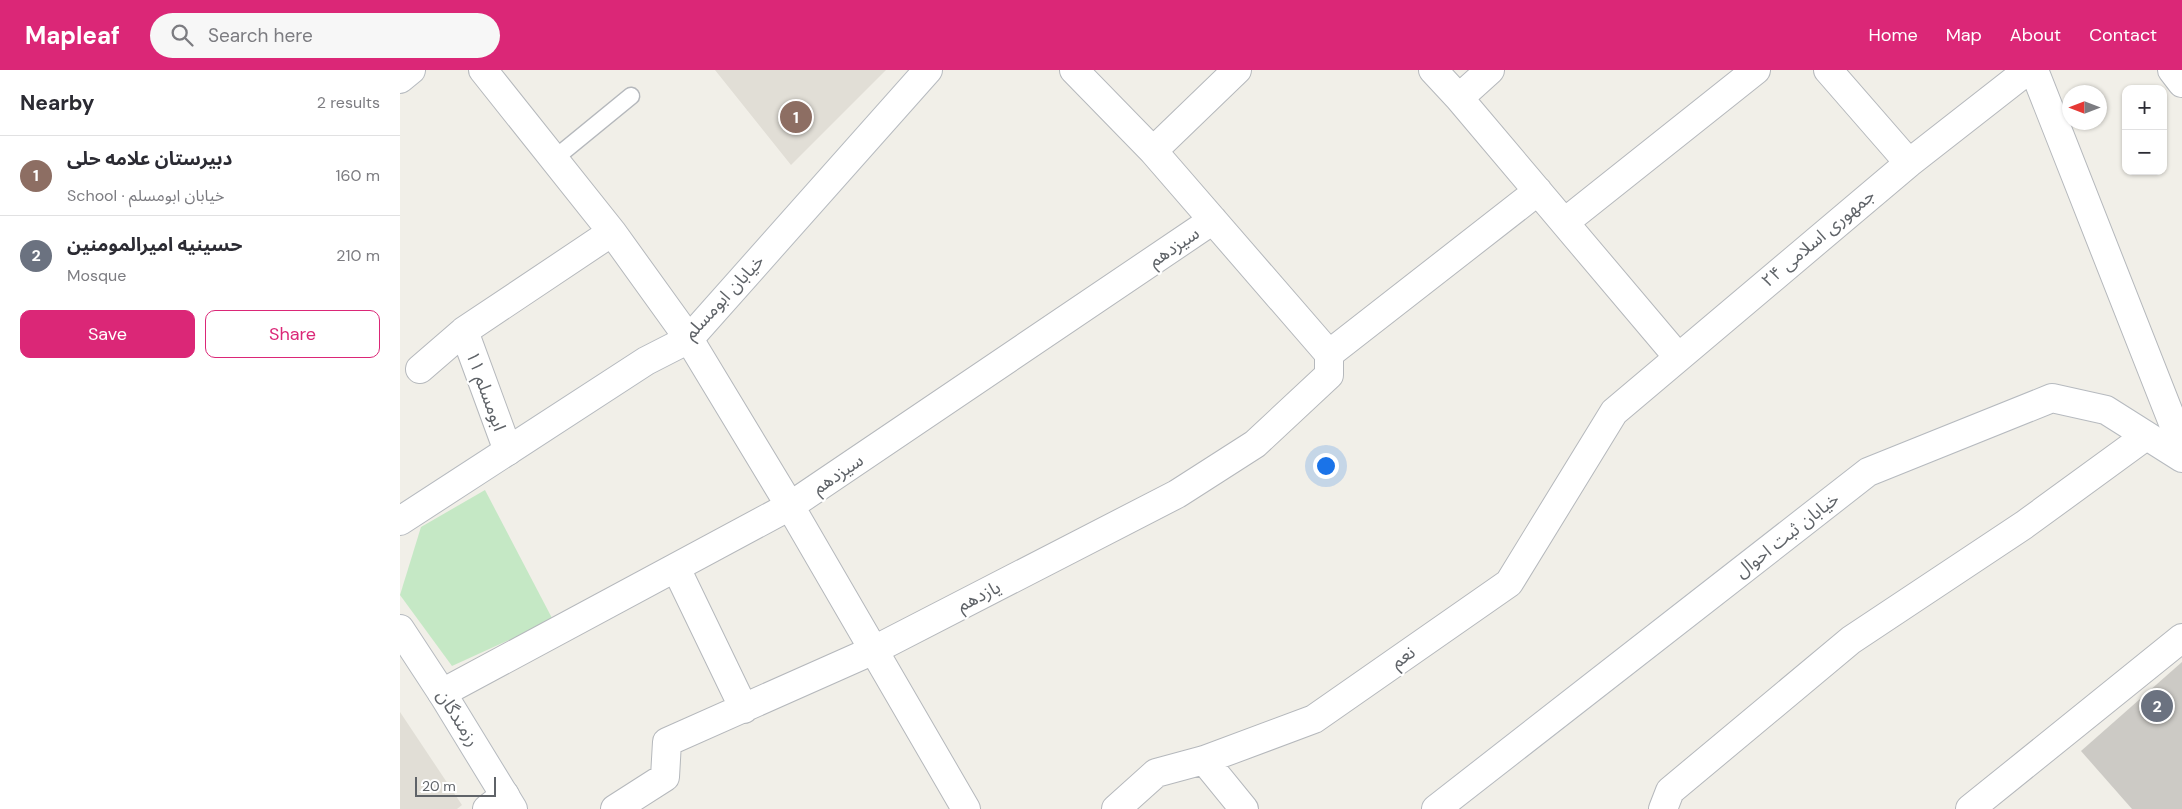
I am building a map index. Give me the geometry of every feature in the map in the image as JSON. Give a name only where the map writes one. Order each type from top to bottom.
[{"type":"street","points":[[400,79],[411,70]]},
{"type":"street","points":[[483,70],[612,232],[689,339],[790,506],[966,809]]},
{"type":"street","name":"خیابان ابومسلم","points":[[400,521],[646,361],[689,339],[928,70]]},
{"type":"street","points":[[1074,70],[1153,151],[1329,354],[1538,191]]},
{"type":"street","points":[[1153,151],[1236,70]]},
{"type":"street","points":[[1433,70],[1565,222],[1678,357]]},
{"type":"street","points":[[1459,98],[1490,70]]},
{"type":"street","points":[[1565,222],[1756,70]]},
{"type":"street","points":[[1828,70],[1909,163]]},
{"type":"street","name":"جمهوری اسلامی ۲۴","points":[[1614,412],[1909,163],[2028,70]]},
{"type":"street","points":[[2034,70],[2182,446]]},
{"type":"street","points":[[2172,70],[2182,83]]},
{"type":"street","name":"سیزدهم","points":[[442,693],[790,506],[1213,220]]},
{"type":"street","points":[[420,369],[464,331],[612,232]]},
{"type":"street","name":"ابومسلم ۱۱","points":[[464,331],[508,451]]},
{"type":"street","name":"یازدهم","points":[[615,809],[665,777],[667,742],[874,650],[1177,494],[1255,444],[1329,375],[1329,354]]},
{"type":"street","name":"خیابان ثبت احوال","points":[[1436,809],[1868,472],[2052,398],[2106,410],[2182,458]]},
{"type":"street","name":"نعم","points":[[1116,809],[1156,774],[1204,760],[1314,719],[1509,583],[1614,412]]},
{"type":"street","points":[[1663,809],[1670,791],[1851,640],[2024,525],[2146,436]]},
{"type":"street","points":[[676,568],[744,709]]},
{"type":"street","name":"رزمندگان","points":[[400,629],[442,693],[502,804]]},
{"type":"street","points":[[1970,809],[2182,638]]},
{"type":"street","points":[[1204,760],[1244,809]]},
{"type":"lane","points":[[554,159],[632,96]]},
{"type":"shaded area","points":[[715,70],[886,70],[791,165]]},
{"type":"shaded area","points":[[400,712],[462,805],[457,809],[400,809]]},
{"type":"green space","points":[[485,490],[553,620],[452,666],[400,595],[421,527]]},
{"type":"building","points":[[2182,662],[2182,809],[2132,809],[2081,751]]},
{"type":"place","name":"دبیرستان علامه حلی","points":[[796,117]]},
{"type":"place","name":"حسینیه امیرالمومنین","points":[[2157,706]]}]
